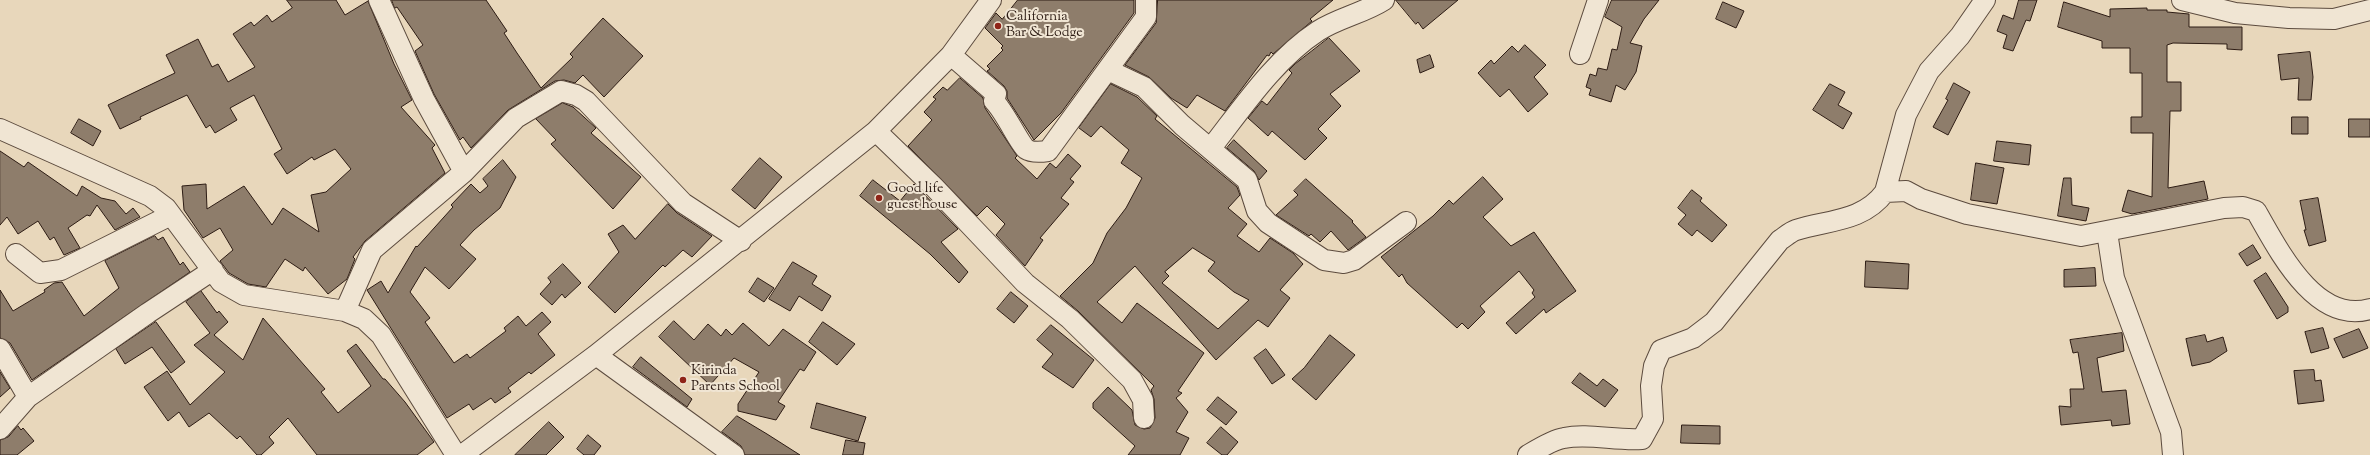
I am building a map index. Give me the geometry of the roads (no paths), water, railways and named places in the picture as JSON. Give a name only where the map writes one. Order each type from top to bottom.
[{"type":"street","points":[[379,0],[424,98],[464,172]]},
{"type":"street","points":[[462,455],[596,355],[741,241],[876,131],[951,55],[991,0]]},
{"type":"street","points":[[951,55],[996,94],[994,101],[1004,111],[1026,148],[1037,152],[1048,151],[1146,17],[1146,0]]},
{"type":"street","points":[[1211,148],[1273,70],[1306,39],[1320,30],[1384,0]]},
{"type":"street","points":[[1580,54],[1598,0]]},
{"type":"street","points":[[1528,455],[1563,438],[1579,436],[1623,441],[1642,439],[1653,420],[1653,372],[1661,350],[1693,338],[1714,322],[1780,240],[1794,230],[1841,220],[1862,212],[1880,199],[1885,192],[1892,168],[1893,155],[1906,115],[1929,71],[1960,36],[1985,0]]},
{"type":"street","points":[[2182,0],[2235,13],[2289,18],[2334,19],[2370,10]]},
{"type":"street","points":[[1108,70],[1144,87],[1182,125],[1248,180],[1262,218],[1324,260],[1344,263],[1354,260],[1406,222]]},
{"type":"street","points":[[345,311],[372,250],[464,172],[516,118],[561,91],[576,95],[586,101],[683,203],[741,241]]},
{"type":"street","points":[[0,129],[150,196],[166,208],[221,282],[244,295],[345,311],[364,319],[381,335],[456,455]]},
{"type":"street","points":[[876,131],[934,187],[1025,283],[1070,318],[1132,380],[1143,400],[1144,418]]},
{"type":"street","points":[[1892,168],[1906,191]]},
{"type":"street","points":[[1885,192],[1906,191],[1922,199],[1967,214],[2081,236],[2224,208],[2250,208],[2256,211],[2282,255],[2320,300],[2348,312],[2370,309]]},
{"type":"street","points":[[16,254],[40,272],[61,270],[171,215]]},
{"type":"street","points":[[2107,232],[2114,278],[2171,432],[2173,455]]},
{"type":"street","points":[[0,429],[28,397],[148,313],[213,270]]},
{"type":"street","points":[[0,349],[28,397]]},
{"type":"street","points":[[596,355],[734,455]]},
{"type":"place","name":"California Bar & Lodge","points":[[998,26]]},
{"type":"place","name":"Good life guest house","points":[[879,198]]},
{"type":"place","name":"Kirinda Parents School","points":[[683,380]]}]
